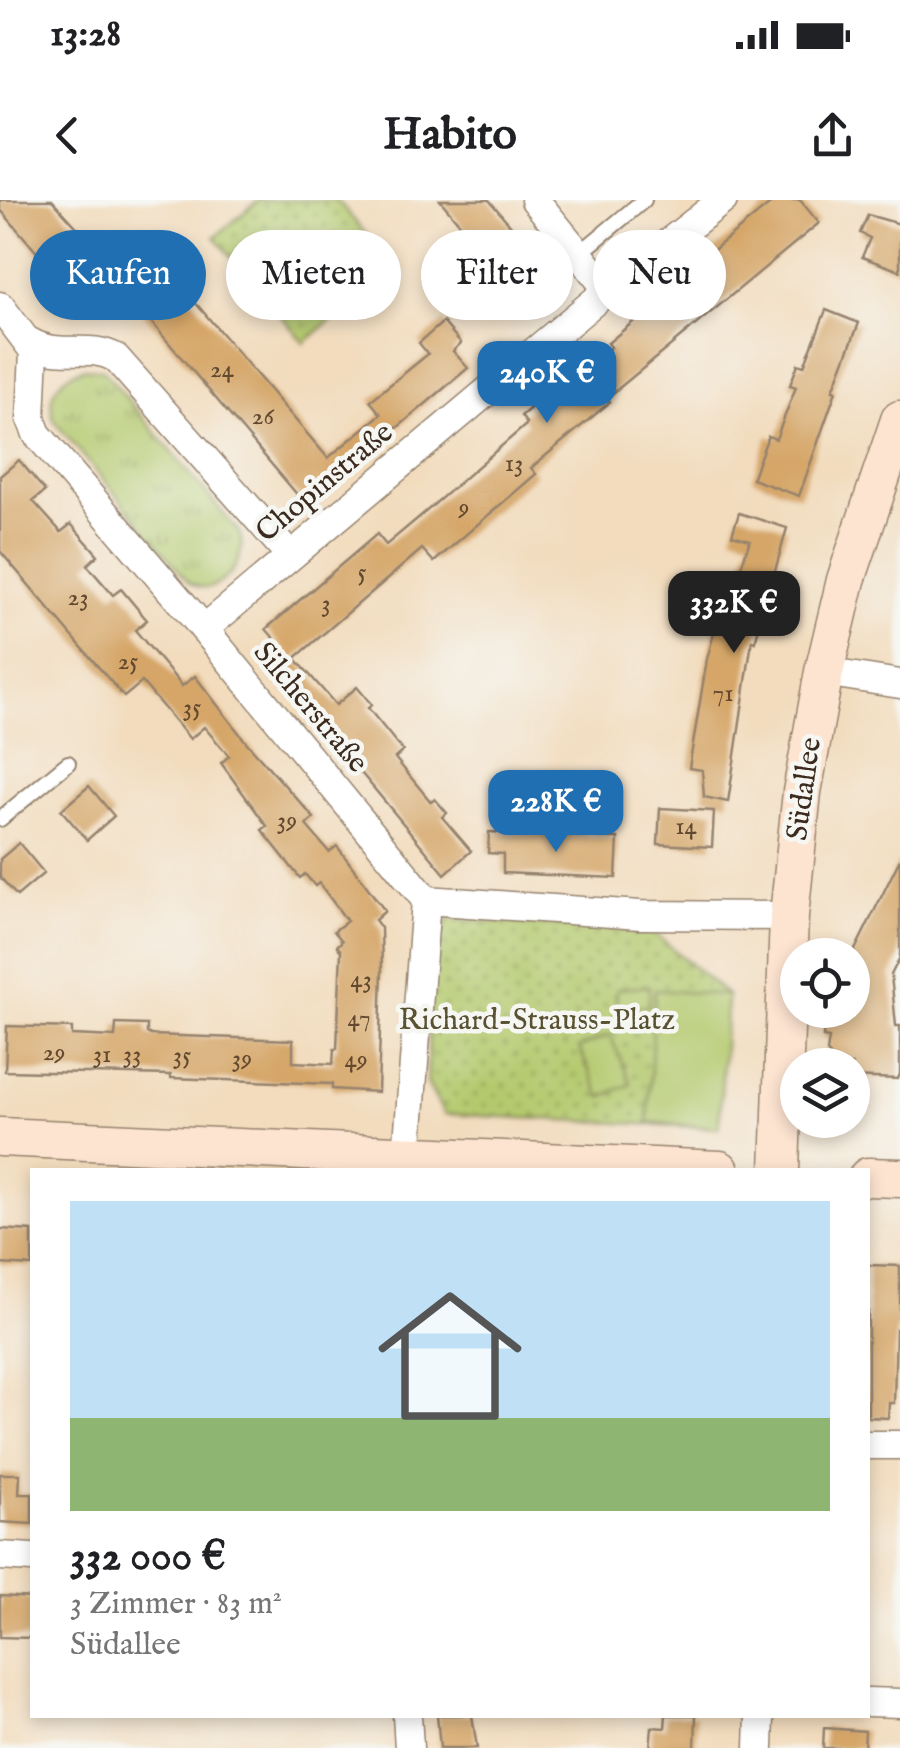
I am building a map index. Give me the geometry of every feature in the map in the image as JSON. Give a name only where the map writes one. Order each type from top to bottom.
[{"type":"street","points":[[535,200],[593,272]]},
{"type":"street","name":"Chopinstraße","points":[[685,230],[723,200]]},
{"type":"street","name":"Chopinstraße","points":[[204,629],[593,302]]},
{"type":"street","points":[[0,306],[30,342],[49,352],[92,351],[116,358],[290,555]]},
{"type":"street","name":"Silcherstraße","points":[[30,342],[36,360],[32,419],[37,434],[204,629],[426,900]]},
{"type":"street","name":"Südallee","points":[[780,1168],[790,916],[802,792],[846,580],[900,420]]},
{"type":"street","points":[[824,672],[900,684]]},
{"type":"street","points":[[406,1163],[426,900],[640,915],[790,916]]},
{"type":"street","points":[[0,1137],[406,1163],[630,1168]]},
{"type":"street","points":[[870,1176],[900,1178]]},
{"type":"street","points":[[870,1445],[900,1445]]},
{"type":"street","points":[[0,1556],[30,1558]]},
{"type":"street","points":[[870,1702],[900,1704]]},
{"type":"street","points":[[407,1718],[409,1748]]},
{"type":"street","points":[[759,1748],[760,1718]]},
{"type":"lane","points":[[578,254],[644,200]]},
{"type":"lane","points":[[0,818],[68,763]]},
{"type":"green space","points":[[259,200],[337,200],[363,230],[226,230],[226,250],[215,237]]},
{"type":"green space","points":[[285,320],[331,320],[304,343]]},
{"type":"green space","points":[[85,368],[103,370],[239,532],[240,555],[219,583],[208,587],[187,580],[55,422],[51,403],[56,388],[67,376]]},
{"type":"green space","name":"Richard-Strauss-Platz","points":[[449,919],[652,931],[727,995],[719,1128],[444,1114],[427,1083],[432,945]]},
{"type":"green space","points":[[649,986],[649,1006],[616,1007],[617,989]]},
{"type":"green space","points":[[655,990],[727,995],[719,1128],[648,1122]]},
{"type":"green space","points":[[610,1035],[631,1084],[601,1097],[579,1048]]},
{"type":"building","points":[[0,200],[52,200],[79,230],[30,230],[30,244],[0,209]]},
{"type":"building","points":[[440,200],[489,200],[515,230],[465,230]]},
{"type":"building","points":[[775,200],[800,200],[819,223],[726,300],[726,240]]},
{"type":"building","points":[[868,215],[900,224],[900,271],[862,257],[870,238],[860,233]]},
{"type":"building","points":[[826,310],[859,323],[799,496],[752,479],[768,436],[776,439],[796,387],[790,385],[798,364],[804,366]]},
{"type":"building","points":[[206,315],[328,458],[381,414],[370,401],[428,354],[419,343],[443,322],[461,343],[453,351],[468,368],[306,505],[149,320],[206,320]]},
{"type":"building","points":[[635,320],[701,320],[607,398],[610,402],[531,468],[536,474],[434,562],[422,549],[293,660],[266,629],[377,534],[386,545],[527,424],[521,416],[580,366],[584,370],[611,347],[608,343]]},
{"type":"building","points":[[19,460],[45,491],[33,501],[61,532],[71,524],[98,555],[87,565],[113,595],[121,589],[147,620],[135,630],[182,686],[195,676],[246,742],[314,818],[306,825],[329,852],[337,846],[385,911],[375,920],[381,928],[382,971],[378,1092],[332,1089],[332,1084],[5,1071],[7,1026],[72,1028],[72,1035],[115,1037],[116,1024],[147,1025],[151,1035],[293,1040],[293,1062],[333,1064],[341,951],[337,946],[342,941],[334,931],[347,921],[319,883],[315,886],[305,874],[300,878],[262,830],[267,826],[221,763],[229,756],[204,727],[190,739],[142,682],[124,697],[0,551],[0,476]]},
{"type":"building","points":[[739,513],[787,528],[755,642],[752,641],[728,802],[704,797],[702,770],[689,768],[707,659],[731,571],[739,573],[750,540],[732,535]]},
{"type":"building","points":[[296,659],[336,705],[357,687],[372,705],[368,708],[403,751],[395,758],[431,802],[435,799],[447,813],[442,817],[471,851],[445,874],[279,674]]},
{"type":"building","points":[[89,786],[114,816],[87,840],[61,810]]},
{"type":"building","points":[[660,808],[714,811],[712,847],[658,844]]},
{"type":"building","points":[[489,832],[618,838],[616,878],[503,873],[503,854],[488,853]]},
{"type":"building","points":[[19,843],[44,873],[17,896],[0,877],[0,859]]},
{"type":"building","points":[[900,859],[900,957],[891,975],[896,1026],[900,1026],[898,1079],[870,1078],[870,1048],[828,1048],[829,1038],[823,1037],[824,1028],[870,1028],[870,938],[861,938]]},
{"type":"building","points":[[0,1229],[30,1231],[30,1266],[0,1264]]},
{"type":"building","points":[[870,1265],[900,1266],[900,1329],[896,1329],[894,1403],[889,1403],[888,1418],[870,1417]]},
{"type":"building","points":[[0,1474],[20,1474],[19,1494],[30,1494],[30,1524],[0,1522]]},
{"type":"building","points":[[0,1596],[30,1598],[30,1638],[0,1637]]},
{"type":"building","points":[[437,1718],[472,1718],[477,1748],[440,1748]]},
{"type":"building","points":[[666,1718],[696,1718],[695,1748],[650,1748],[652,1727],[665,1728]]},
{"type":"building","points":[[824,1728],[865,1731],[864,1748],[823,1748]]}]
